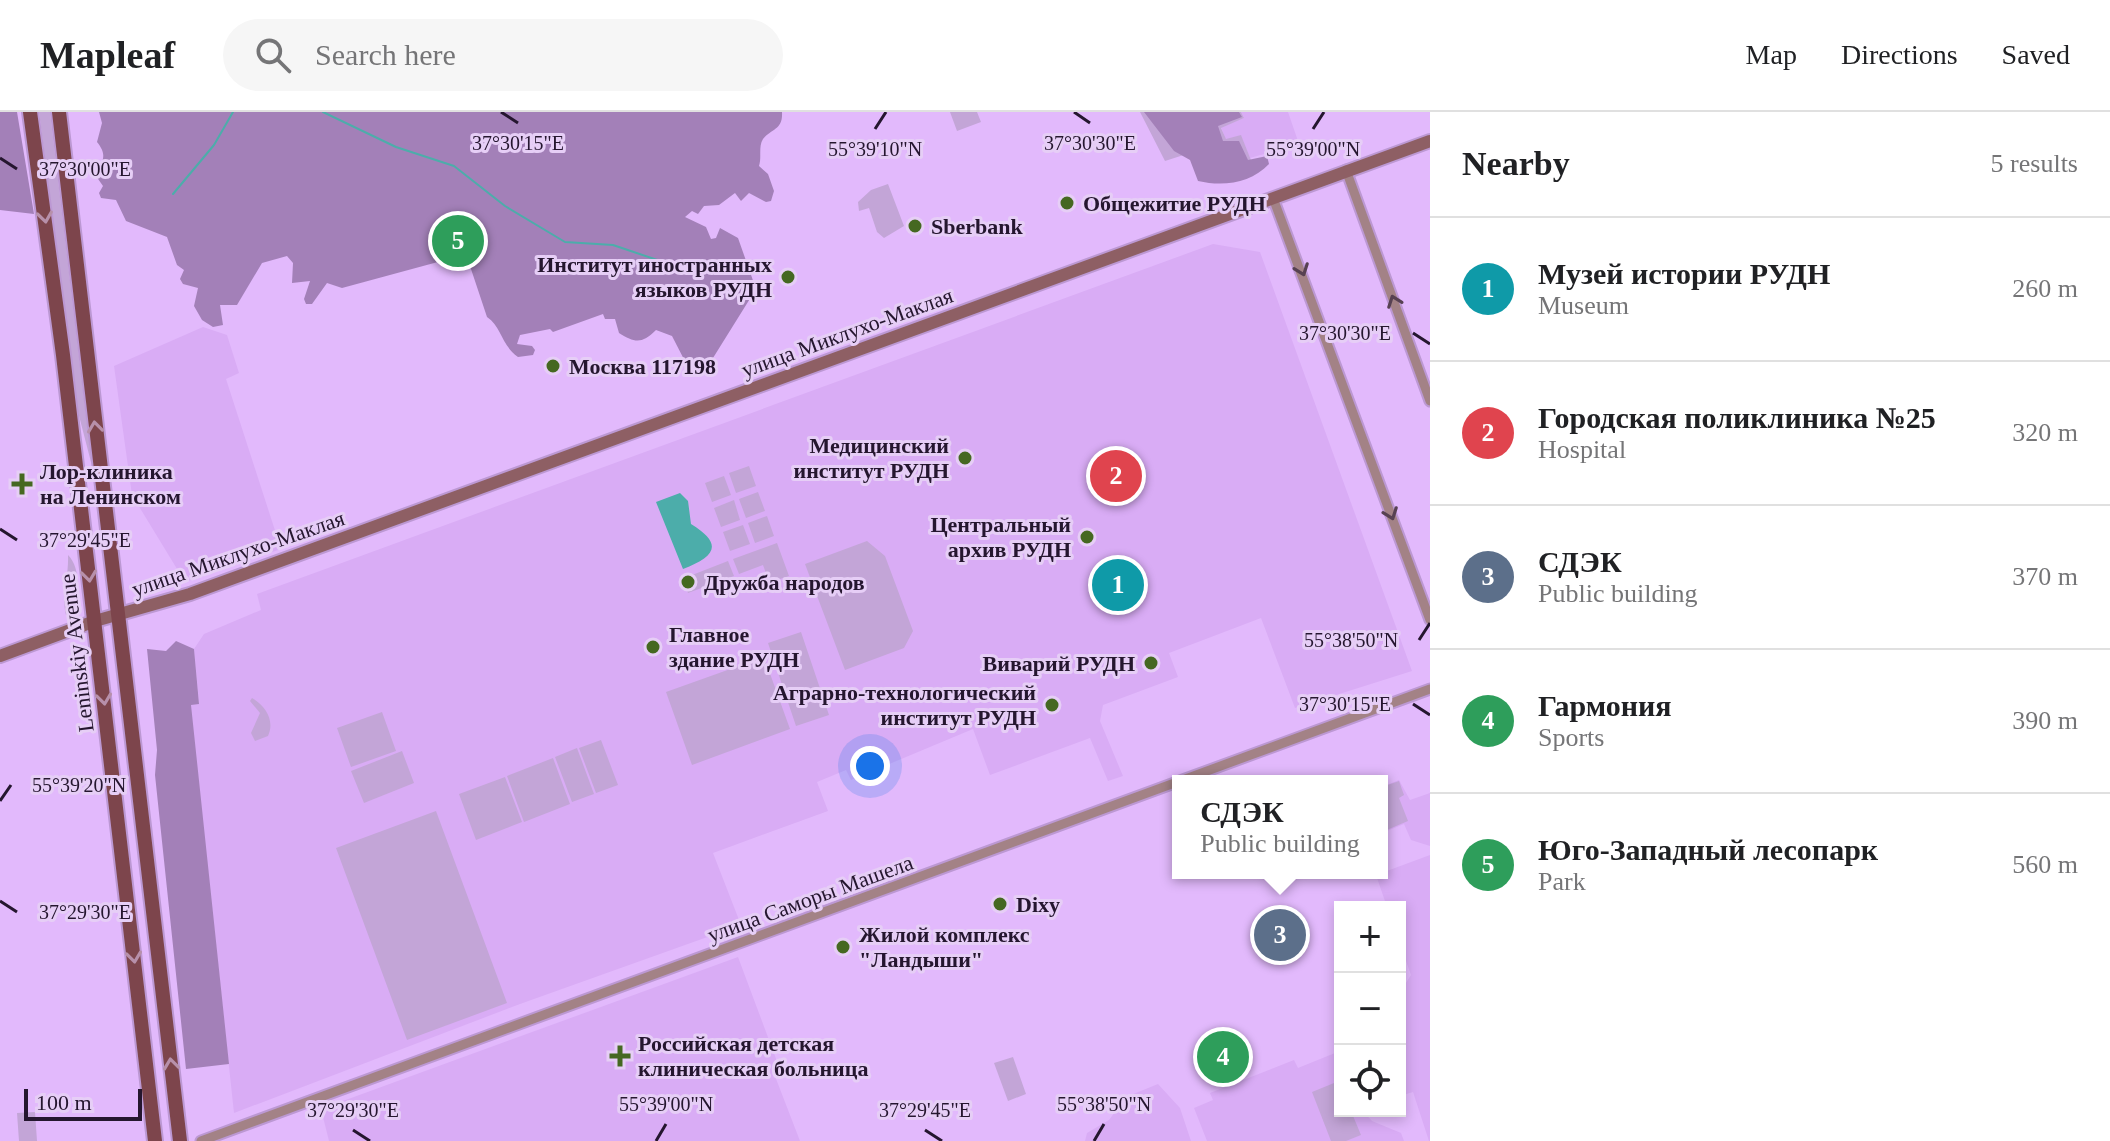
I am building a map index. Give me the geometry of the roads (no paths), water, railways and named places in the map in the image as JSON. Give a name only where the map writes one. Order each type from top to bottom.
[{"type":"main road","name":"Leninskiy Avenue","points":[[30,112],[95,621],[155,1141]]},
{"type":"main road","points":[[59,112],[180,1141]]},
{"type":"main road","name":"улица Миклухо-Маклая","points":[[0,656],[95,621],[190,594],[1430,141]]},
{"type":"street","points":[[1346,170],[1430,401]]},
{"type":"street","points":[[1273,198],[1430,620]]},
{"type":"street","name":"улица Саморы Машела","points":[[1196,775],[1430,689]]},
{"type":"street","name":"улица Саморы Машела","points":[[201,1141],[1172,784]]},
{"type":"waterway","points":[[173,194],[214,145],[233,112]]},
{"type":"waterway","points":[[323,112],[396,147],[454,166],[505,206],[565,242],[613,245],[681,268]]},
{"type":"place","name":"Общежитие РУДН","points":[[1067,203]]},
{"type":"place","name":"Sberbank","points":[[915,226]]},
{"type":"place","name":"Юго-Западный лесопарк","points":[[458,241]]},
{"type":"place","name":"Институт иностранных языков РУДН","points":[[788,277]]},
{"type":"place","name":"Москва 117198","points":[[553,366]]},
{"type":"place","name":"Медицинский институт РУДН","points":[[965,458]]},
{"type":"place","name":"Городская поликлиника №25","points":[[1116,476]]},
{"type":"place","name":"Лор-клиника на Ленинском","points":[[22,484]]},
{"type":"place","name":"Центральный архив РУДН","points":[[1087,537]]},
{"type":"place","name":"Дружба народов","points":[[688,582]]},
{"type":"place","name":"Музей истории РУДН","points":[[1118,585]]},
{"type":"place","name":"Главное здание РУДН","points":[[653,647]]},
{"type":"place","name":"Виварий РУДН","points":[[1151,663]]},
{"type":"place","name":"Аграрно-технологический институт РУДН","points":[[1052,705]]},
{"type":"place","name":"Dixy","points":[[1000,904]]},
{"type":"place","name":"СДЭК","points":[[1280,935]]},
{"type":"place","name":"Жилой комплекс \"Ландыши\"","points":[[843,947]]},
{"type":"place","name":"Российская детская клиническая больница","points":[[620,1056]]},
{"type":"place","name":"Гармония","points":[[1223,1057]]}]
